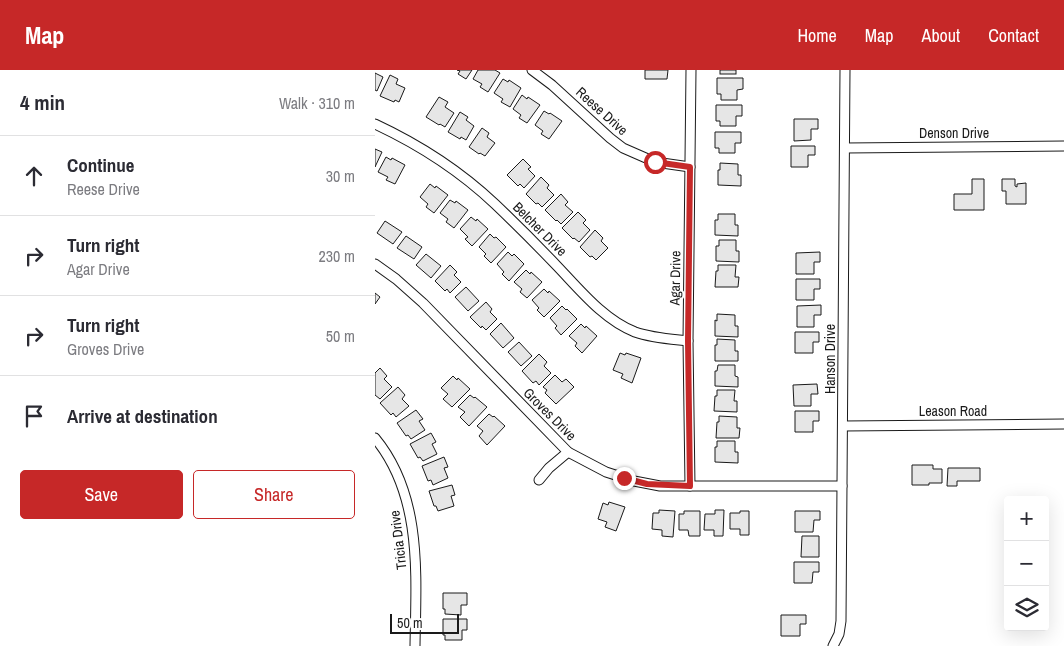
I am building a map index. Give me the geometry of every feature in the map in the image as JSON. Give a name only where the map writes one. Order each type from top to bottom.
[{"type":"street","name":"Reese Drive","points":[[532,70],[552,85],[623,148],[655,162],[690,167]]},
{"type":"street","name":"Agar Drive","points":[[690,486],[688,341],[691,70]]},
{"type":"street","name":"Hanson Drive","points":[[833,646],[839,634],[841,621],[845,70]]},
{"type":"street","name":"Belcher Drive","points":[[375,124],[437,157],[464,177],[527,235],[593,303],[620,324],[648,336],[688,341]]},
{"type":"street","name":"Denson Drive","points":[[845,148],[1064,146]]},
{"type":"street","name":"Groves Drive","points":[[375,264],[396,279],[423,303],[568,452],[599,469],[634,482],[660,486],[842,486]]},
{"type":"street","name":"Leason Road","points":[[843,426],[1064,424]]},
{"type":"street","name":"Tricia Drive","points":[[375,438],[392,466],[409,509],[416,566],[415,646]]},
{"type":"street","points":[[539,480],[549,468],[568,452]]},
{"type":"building","points":[[457,70],[472,70],[466,79],[458,74],[460,71]]},
{"type":"building","points":[[478,70],[495,70],[500,73],[488,92],[480,87],[482,84],[473,79]]},
{"type":"building","points":[[645,70],[668,70],[667,79],[645,79]]},
{"type":"building","points":[[720,70],[736,70],[736,74],[720,74]]},
{"type":"building","points":[[375,73],[383,77],[377,91],[375,90]]},
{"type":"building","points":[[390,75],[398,79],[396,84],[405,88],[399,102],[395,100],[394,102],[380,96]]},
{"type":"building","points":[[717,78],[743,78],[743,89],[737,90],[737,100],[721,100],[721,94],[717,94]]},
{"type":"building","points":[[503,79],[508,82],[509,80],[521,88],[510,107],[501,102],[503,99],[494,93]]},
{"type":"building","points":[[522,95],[540,105],[527,123],[519,118],[521,115],[513,109]]},
{"type":"building","points":[[439,97],[448,102],[445,107],[454,113],[445,127],[426,117]]},
{"type":"building","points":[[716,105],[742,105],[742,116],[736,116],[736,126],[720,126],[720,121],[716,121]]},
{"type":"building","points":[[544,111],[562,121],[549,139],[541,134],[543,131],[535,125]]},
{"type":"building","points":[[460,112],[468,117],[466,120],[474,126],[466,140],[461,137],[460,139],[448,132]]},
{"type":"building","points":[[794,119],[818,119],[818,129],[811,129],[811,140],[794,141]]},
{"type":"building","points":[[482,128],[489,133],[487,137],[495,143],[485,156],[469,147]]},
{"type":"building","points":[[715,132],[741,132],[741,143],[735,143],[735,153],[719,153],[719,148],[715,148]]},
{"type":"building","points":[[791,146],[815,146],[815,155],[808,155],[808,167],[791,167]]},
{"type":"building","points":[[375,149],[382,152],[375,167]]},
{"type":"building","points":[[386,157],[405,165],[395,184],[386,180],[388,177],[378,172]]},
{"type":"building","points":[[523,159],[531,167],[528,169],[535,176],[524,188],[520,184],[518,186],[507,175]]},
{"type":"building","points":[[720,163],[738,164],[741,186],[718,185]]},
{"type":"building","points":[[541,177],[549,185],[547,188],[554,195],[542,207],[526,194]]},
{"type":"building","points":[[972,179],[984,179],[984,210],[954,210],[954,194],[972,194]]},
{"type":"building","points":[[1002,179],[1015,179],[1015,186],[1017,187],[1017,184],[1026,183],[1026,204],[1006,204],[1006,191],[1002,191]]},
{"type":"building","points":[[430,184],[448,195],[434,213],[426,207],[428,204],[420,197]]},
{"type":"building","points":[[561,194],[568,202],[565,205],[573,212],[561,224],[545,210]]},
{"type":"building","points":[[450,200],[455,203],[456,201],[468,210],[454,228],[446,222],[448,219],[440,213]]},
{"type":"building","points":[[578,212],[586,220],[583,223],[590,230],[579,242],[562,228]]},
{"type":"building","points":[[718,214],[735,214],[738,236],[715,235],[715,220],[718,220]]},
{"type":"building","points":[[471,217],[476,221],[477,219],[488,229],[472,246],[465,239],[468,237],[460,229]]},
{"type":"building","points":[[385,221],[402,232],[393,244],[377,233]]},
{"type":"building","points":[[595,230],[603,238],[601,241],[608,248],[596,260],[580,247]]},
{"type":"building","points":[[490,234],[506,247],[491,263],[479,247]]},
{"type":"building","points":[[406,236],[422,247],[414,259],[397,248]]},
{"type":"building","points":[[719,240],[736,240],[739,262],[716,261],[716,246],[719,246]]},
{"type":"building","points":[[508,252],[512,256],[514,254],[524,264],[509,281],[502,274],[504,272],[497,264]]},
{"type":"building","points":[[820,252],[820,262],[814,262],[814,274],[796,274],[796,253]]},
{"type":"building","points":[[426,254],[441,266],[431,278],[416,265]]},
{"type":"building","points":[[450,265],[457,272],[454,275],[461,282],[450,293],[447,289],[445,291],[435,281]]},
{"type":"building","points":[[718,265],[736,265],[735,277],[739,277],[738,287],[715,287]]},
{"type":"building","points":[[526,270],[542,282],[527,298],[520,292],[522,289],[514,282]]},
{"type":"building","points":[[796,279],[820,279],[820,289],[814,289],[814,300],[796,300]]},
{"type":"building","points":[[466,287],[479,301],[468,311],[455,297]]},
{"type":"building","points":[[544,289],[560,301],[544,317],[537,310],[539,308],[532,300]]},
{"type":"building","points":[[375,293],[380,297],[375,304]]},
{"type":"building","points":[[486,302],[492,309],[490,312],[497,319],[486,330],[482,326],[481,328],[470,317]]},
{"type":"building","points":[[821,305],[821,315],[814,315],[814,327],[797,327],[797,306]]},
{"type":"building","points":[[562,306],[577,319],[561,335],[555,328],[557,326],[550,318]]},
{"type":"building","points":[[717,314],[735,315],[738,337],[715,336]]},
{"type":"building","points":[[501,323],[514,338],[503,348],[490,334]]},
{"type":"building","points":[[581,324],[597,336],[582,353],[575,346],[577,343],[569,336]]},
{"type":"building","points":[[795,332],[819,332],[819,342],[813,342],[813,353],[795,353]]},
{"type":"building","points":[[717,339],[735,340],[735,351],[738,351],[738,361],[715,361]]},
{"type":"building","points":[[519,342],[532,356],[521,366],[508,352]]},
{"type":"building","points":[[620,353],[641,358],[632,383],[621,378],[623,374],[613,370]]},
{"type":"building","points":[[539,354],[547,362],[544,366],[551,373],[539,385],[536,381],[533,383],[522,371]]},
{"type":"building","points":[[718,365],[735,365],[738,387],[715,386],[715,371],[717,371]]},
{"type":"building","points":[[380,368],[387,376],[384,379],[392,387],[380,399],[375,395],[375,373]]},
{"type":"building","points":[[555,375],[562,382],[566,379],[574,387],[556,404],[545,393],[547,390],[543,387]]},
{"type":"building","points":[[453,376],[470,389],[452,407],[443,399],[448,394],[441,388]]},
{"type":"building","points":[[817,384],[818,394],[811,394],[811,406],[794,406],[793,385]]},
{"type":"building","points":[[398,387],[405,395],[402,399],[409,406],[396,417],[393,413],[391,415],[380,403]]},
{"type":"building","points":[[717,390],[735,390],[734,401],[737,401],[737,412],[714,411]]},
{"type":"building","points":[[470,395],[487,407],[469,426],[460,417],[465,412],[458,407]]},
{"type":"building","points":[[416,410],[423,419],[419,421],[425,430],[411,439],[408,435],[406,436],[397,423]]},
{"type":"building","points":[[795,411],[819,411],[819,421],[813,421],[813,432],[795,432]]},
{"type":"building","points":[[489,414],[505,426],[487,445],[479,436],[483,431],[477,426]]},
{"type":"building","points":[[719,416],[737,417],[737,428],[740,428],[739,438],[716,438]]},
{"type":"building","points":[[431,433],[436,442],[432,444],[437,454],[423,461],[420,457],[418,458],[410,444]]},
{"type":"building","points":[[717,441],[735,441],[738,463],[715,462]]},
{"type":"building","points":[[444,457],[448,467],[444,468],[448,478],[433,485],[431,480],[428,481],[422,466]]},
{"type":"building","points":[[912,465],[933,465],[933,469],[942,469],[942,483],[912,485]]},
{"type":"building","points":[[948,468],[980,468],[980,481],[957,481],[957,486],[947,486]]},
{"type":"building","points":[[452,485],[455,495],[451,496],[454,506],[438,511],[436,506],[434,506],[429,491]]},
{"type":"building","points":[[609,502],[625,507],[616,531],[605,527],[607,522],[598,519],[603,503],[608,505]]},
{"type":"building","points":[[659,510],[675,511],[673,537],[662,536],[662,530],[652,529],[653,513],[659,513]]},
{"type":"building","points":[[715,510],[724,510],[723,536],[714,536],[714,530],[704,530],[705,514],[715,514]]},
{"type":"building","points":[[684,511],[700,511],[700,536],[689,536],[688,530],[679,530],[679,514],[684,514]]},
{"type":"building","points":[[740,511],[749,511],[749,535],[740,535],[740,529],[730,529],[730,513],[740,513]]},
{"type":"building","points":[[795,511],[820,511],[820,520],[814,520],[813,532],[795,532]]},
{"type":"building","points":[[802,536],[819,536],[819,557],[801,557]]},
{"type":"building","points":[[794,562],[819,562],[819,572],[813,572],[812,583],[794,583]]},
{"type":"building","points":[[443,593],[467,593],[467,605],[461,605],[461,615],[445,614],[445,609],[443,609]]},
{"type":"building","points":[[781,615],[806,615],[806,624],[800,624],[800,636],[781,636]]},
{"type":"building","points":[[443,619],[467,619],[467,630],[462,630],[462,640],[445,640],[445,635],[443,635]]},
{"type":"route","points":[[624,478],[647,484],[690,486],[688,341],[690,167],[655,162]]}]
